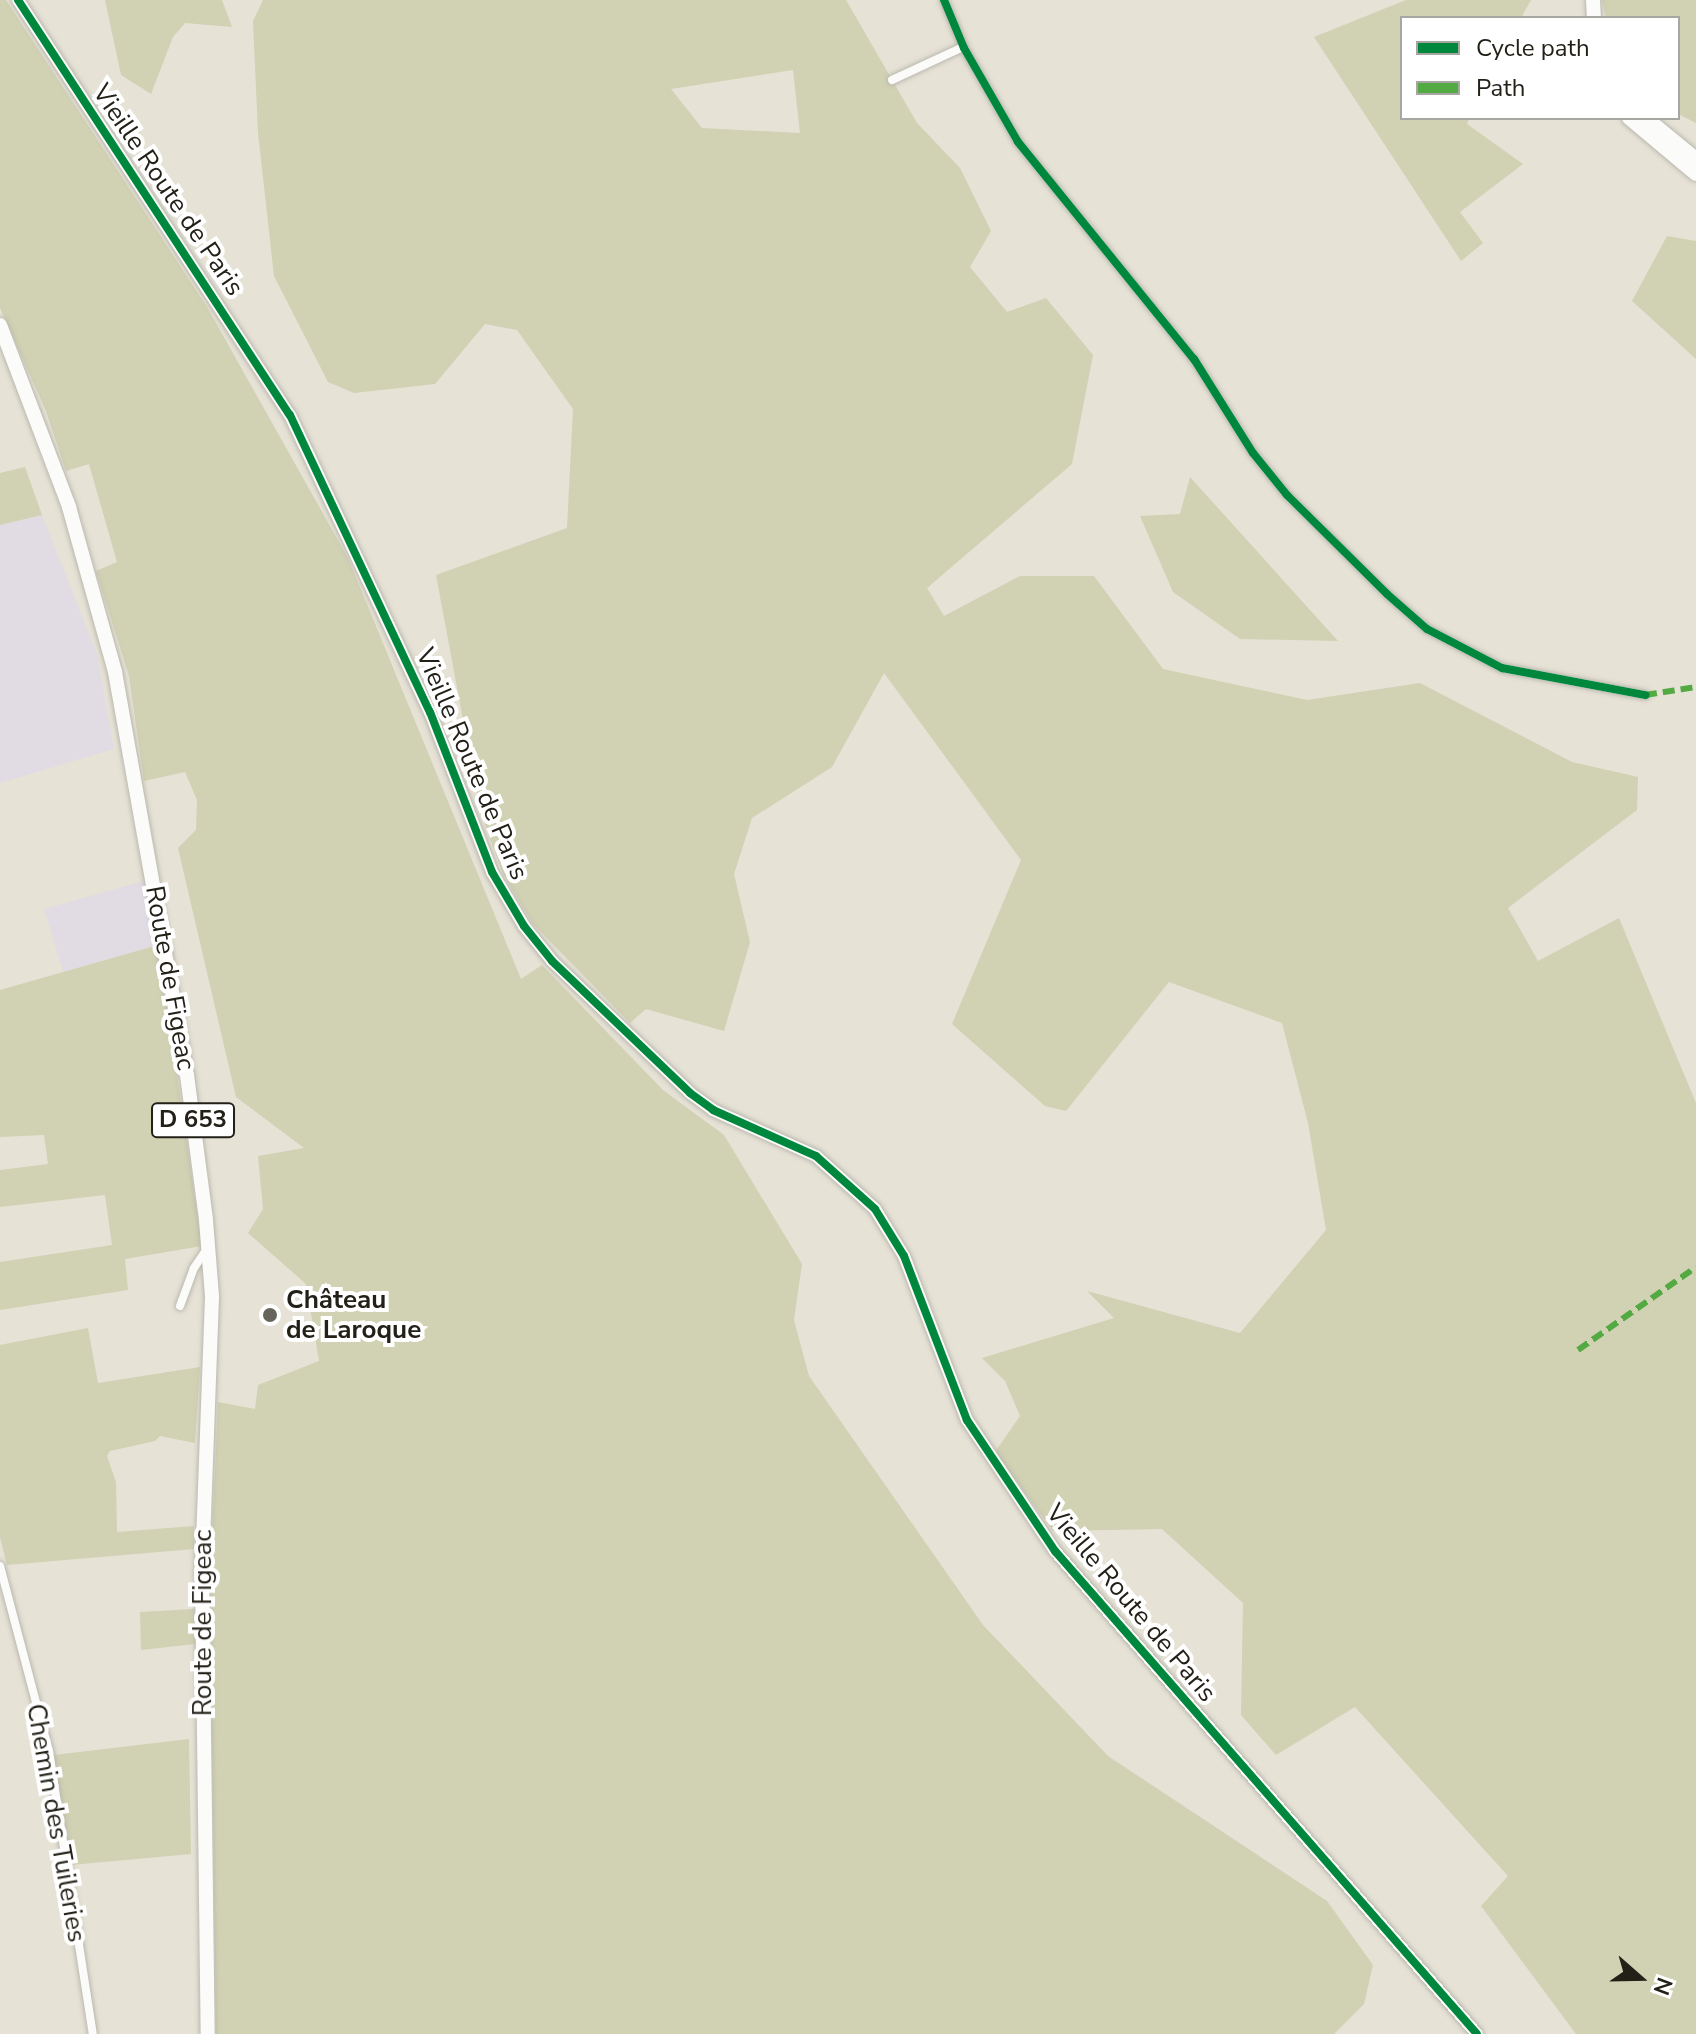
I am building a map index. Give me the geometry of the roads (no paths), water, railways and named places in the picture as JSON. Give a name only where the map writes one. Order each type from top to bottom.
[{"type":"main road","points":[[1631,120],[1696,174]]},
{"type":"main road","points":[[1648,120],[1696,159]]},
{"type":"main road","name":"Route de Figeac","points":[[0,325],[69,507],[115,672],[187,1075],[209,1246],[202,1570],[208,2034]]},
{"type":"street","name":"Vieille Route de Paris","points":[[18,0],[290,415],[418,684],[492,872],[524,926],[552,961],[690,1093],[713,1110],[816,1156],[875,1209],[904,1256],[967,1420],[1055,1551],[1477,2034]]},
{"type":"street","points":[[944,0],[963,47],[1018,142],[1194,359],[1258,459],[1387,594],[1427,629],[1502,668],[1645,695]]},
{"type":"street","points":[[892,80],[963,47]]},
{"type":"street","points":[[180,1306],[194,1268],[209,1246]]},
{"type":"street","name":"Chemin des Tuileries","points":[[0,1566],[49,1751],[93,2034]]},
{"type":"place","name":"Château de Laroque","points":[[270,1315]]}]
